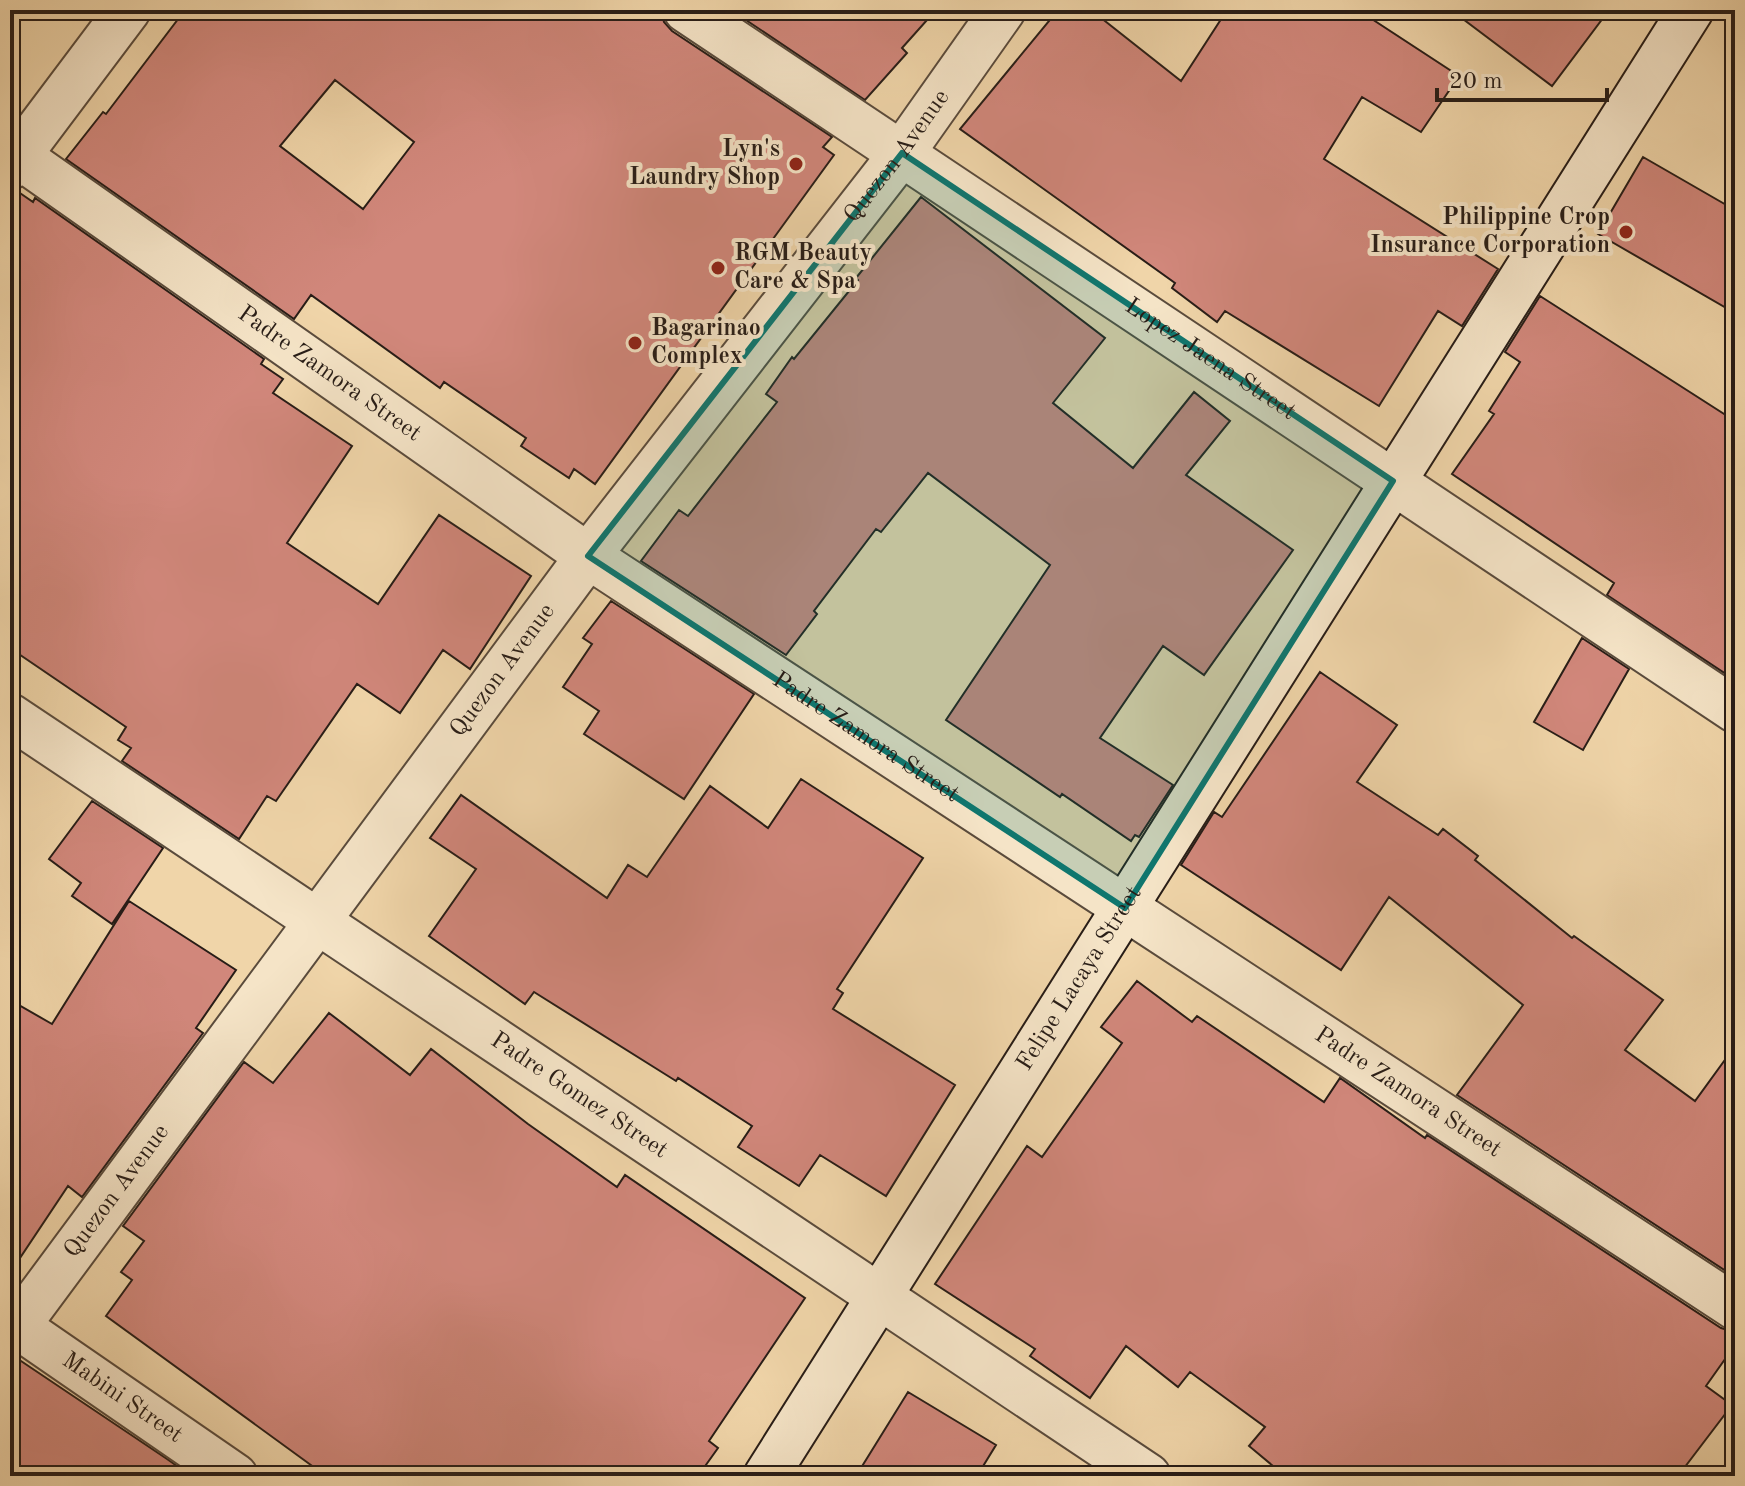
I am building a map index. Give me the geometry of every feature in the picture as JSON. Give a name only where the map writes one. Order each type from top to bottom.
[{"type":"street","points":[[13,158],[128,10]]},
{"type":"street","name":"Lopez Jaena Street","points":[[686,10],[1735,710]]},
{"type":"street","name":"Quezon Avenue","points":[[12,1328],[588,556],[902,153],[1003,10]]},
{"type":"street","name":"Felipe Lacaya Street","points":[[766,1476],[1691,10]]},
{"type":"street","name":"Padre Zamora Street","points":[[13,158],[588,556],[1735,1307]]},
{"type":"street","name":"Padre Gomez Street","points":[[10,716],[1148,1476]]},
{"type":"street","name":"Mabini Street","points":[[12,1328],[235,1476]]},
{"type":"highlighted area","points":[[902,153],[1393,481],[1125,908],[588,556]]},
{"type":"building","points":[[185,10],[661,10],[664,22],[672,31],[832,137],[823,147],[834,155],[595,484],[574,469],[569,478],[521,446],[526,438],[444,382],[440,388],[311,295],[294,319],[66,159],[103,112],[106,114]],"holes":[[[335,80],[414,142],[363,209],[280,146]]]},
{"type":"building","points":[[731,10],[936,10],[902,48],[907,53],[865,100]]},
{"type":"building","points":[[1058,10],[1091,10],[1181,81],[1227,10],[1358,10],[1459,76],[1421,132],[1362,97],[1324,159],[1498,269],[1462,326],[1438,311],[1379,406],[1225,311],[1217,322],[1172,288],[1175,283],[960,129]]},
{"type":"building","points":[[1451,10],[1609,10],[1552,86]]},
{"type":"building","points":[[1643,157],[1735,210],[1735,313],[1598,234]]},
{"type":"building","points":[[17,191],[33,202],[35,198],[264,359],[261,364],[283,379],[273,393],[352,446],[287,543],[378,604],[439,515],[531,576],[470,669],[443,650],[400,713],[357,684],[276,801],[267,796],[239,839],[122,761],[131,748],[118,740],[126,727],[10,648],[10,192]]},
{"type":"building","points":[[921,197],[1105,338],[1053,403],[1133,468],[1194,392],[1230,421],[1186,475],[1293,550],[1204,675],[1163,646],[1100,738],[1173,785],[1139,837],[1135,835],[1131,841],[946,720],[1050,565],[928,473],[881,532],[876,529],[814,611],[817,614],[786,655],[641,561],[679,510],[688,516],[777,402],[766,394],[792,357],[794,359],[858,280],[856,278]]},
{"type":"building","points":[[1540,296],[1735,421],[1735,660],[1726,674],[1607,595],[1614,583],[1452,474],[1494,414],[1489,411],[1520,362],[1505,352]]},
{"type":"building","points":[[611,601],[754,694],[684,799],[584,734],[599,711],[563,687],[592,644],[583,638]]},
{"type":"building","points":[[1582,638],[1629,669],[1583,750],[1534,722]]},
{"type":"building","points":[[1320,672],[1397,725],[1357,782],[1438,835],[1443,829],[1478,856],[1475,860],[1572,938],[1574,936],[1663,1000],[1625,1050],[1695,1101],[1735,1046],[1735,1277],[1457,1095],[1523,1005],[1389,897],[1341,970],[1181,865],[1214,812],[1222,817]]},
{"type":"building","points":[[801,779],[923,858],[837,989],[843,993],[833,1009],[955,1085],[886,1196],[820,1155],[799,1186],[738,1147],[752,1126],[534,992],[525,1004],[429,936],[476,869],[430,838],[461,795],[607,898],[628,865],[647,877],[710,786],[768,828]]},
{"type":"building","points":[[92,801],[163,848],[112,924],[72,896],[81,883],[49,859]]},
{"type":"building","points":[[129,901],[236,970],[196,1028],[203,1033],[82,1197],[68,1186],[10,1273],[10,1000],[52,1024]]},
{"type":"building","points":[[1137,981],[1192,1022],[1197,1016],[1324,1102],[1340,1078],[1425,1138],[1427,1135],[1721,1328],[1735,1332],[1735,1345],[1706,1386],[1732,1405],[1678,1476],[1285,1476],[1249,1446],[1265,1427],[1190,1372],[1178,1387],[1126,1346],[1090,1398],[1030,1356],[1035,1349],[935,1284],[1027,1146],[1042,1157],[1122,1043],[1101,1027]]},
{"type":"building","points":[[329,1013],[410,1075],[431,1049],[528,1124],[617,1187],[625,1175],[805,1298],[709,1441],[718,1448],[698,1476],[326,1476],[106,1316],[132,1280],[121,1272],[144,1241],[123,1226],[244,1062],[273,1083]]},
{"type":"building","points":[[18,1359],[191,1476],[10,1476],[10,1361]]},
{"type":"building","points":[[908,1392],[996,1445],[977,1476],[856,1476]]},
{"type":"place","name":"Lyn's Laundry Shop","points":[[796,164]]},
{"type":"place","name":"Philippine Crop Insurance Corporation","points":[[1626,232]]},
{"type":"place","name":"RGM Beauty Care & Spa","points":[[718,268]]},
{"type":"place","name":"Bagarinao Complex","points":[[635,343]]}]
